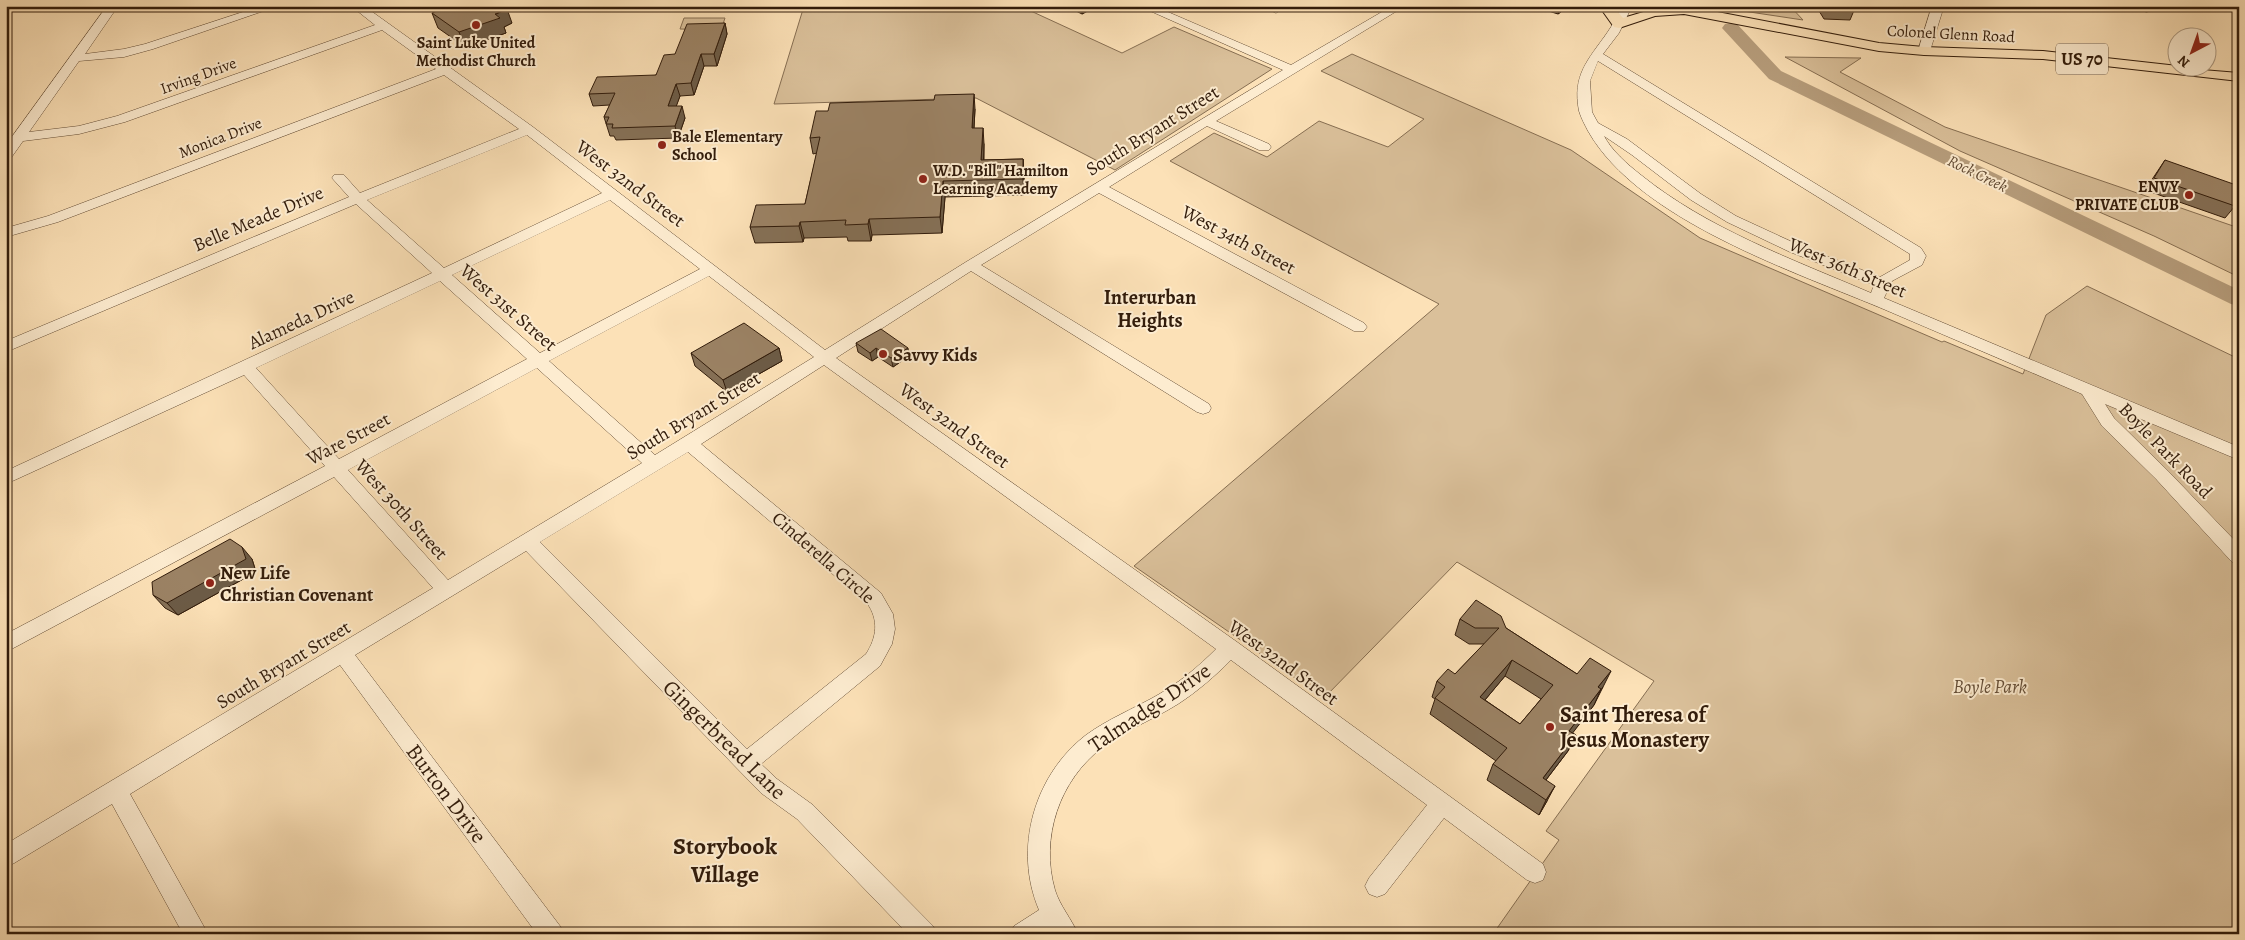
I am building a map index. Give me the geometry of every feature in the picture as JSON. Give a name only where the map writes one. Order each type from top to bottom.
[{"type":"main road","points":[[1606,6],[1614,15],[1618,24],[1653,12],[1687,11]]},
{"type":"main road","name":"Colonel Glenn Road","points":[[1664,6],[1879,47],[1924,51],[2050,56],[2239,77]]},
{"type":"street","points":[[6,155],[113,6]]},
{"type":"street","points":[[76,58],[106,55],[149,47],[273,6]]},
{"type":"street","name":"West 32nd Street","points":[[356,6],[528,130],[851,377],[1230,648],[1535,872]]},
{"type":"street","points":[[1144,6],[1292,70]]},
{"type":"street","name":"South Bryant Street","points":[[6,857],[689,443],[971,264],[1400,6]]},
{"type":"street","name":"West 36th Street","points":[[1627,6],[1618,24],[1596,55],[1584,82],[1585,104],[1592,125],[1601,142],[1625,169],[1659,196],[1732,239],[2239,454]]},
{"type":"street","points":[[1924,51],[1938,6]]},
{"type":"street","points":[[2134,6],[2147,9]]},
{"type":"street","name":"Irving Drive","points":[[20,137],[79,130],[121,120],[383,26]]},
{"type":"street","points":[[1596,55],[1916,252],[1919,256],[1917,262],[1888,278],[1882,284],[1875,300]]},
{"type":"street","name":"Monica Drive","points":[[6,233],[54,219],[446,70]]},
{"type":"street","points":[[1206,121],[1264,147]]},
{"type":"street","points":[[1592,125],[1605,130],[1624,143],[1710,207],[1765,235],[1882,284]]},
{"type":"street","name":"Belle Meade Drive","points":[[6,347],[123,296],[528,130]]},
{"type":"street","name":"West 31st Street","points":[[339,178],[358,199],[654,464]]},
{"type":"street","name":"West 34th Street","points":[[1099,187],[1359,327]]},
{"type":"street","name":"Alameda Drive","points":[[6,478],[442,275],[611,194]]},
{"type":"street","points":[[971,264],[1203,408]]},
{"type":"street","name":"Ware Street","points":[[6,644],[710,269]]},
{"type":"street","name":"West 30th Street","points":[[246,367],[446,590]]},
{"type":"street","name":"Boyle Park Road","points":[[2088,390],[2108,422],[2162,475],[2239,557]]},
{"type":"street","name":"Cinderella Circle","points":[[689,443],[874,598],[885,616],[885,638],[873,660],[746,763]]},
{"type":"street","name":"Gingerbread Lane","points":[[527,541],[769,786],[805,812],[925,934]]},
{"type":"street","name":"Talmadge Drive","points":[[1066,934],[1052,915],[1041,881],[1038,858],[1039,836],[1043,815],[1051,794],[1062,776],[1086,748],[1106,733],[1181,692],[1230,648]]},
{"type":"street","name":"Burton Drive","points":[[342,653],[552,934]]},
{"type":"street","points":[[116,790],[196,934]]},
{"type":"street","points":[[1378,886],[1442,804]]},
{"type":"street","points":[[1022,934],[1052,915]]},
{"type":"green space","points":[[804,6],[1020,6],[1122,53],[1174,27],[1272,69],[1115,170],[976,98],[774,104]]},
{"type":"green space","points":[[1722,6],[1790,6],[1803,20],[1723,8]]},
{"type":"green space","points":[[684,18],[725,18],[721,30],[680,29]]},
{"type":"green space","name":"Boyle Park","points":[[1352,54],[1571,150],[1700,238],[1942,342],[1944,341],[2023,374],[2046,315],[2087,286],[2239,359],[2239,934],[1493,934],[1559,840],[1546,831],[1654,681],[1457,562],[1324,698],[1134,566],[1439,304],[1170,161],[1214,133],[1267,157],[1319,121],[1388,147],[1424,119],[1321,71]]},
{"type":"green space","points":[[1785,57],[1861,58],[1840,72],[1945,127],[2239,228],[2239,277],[2154,236],[1960,151]]},
{"type":"building","points":[[443,6],[503,6],[507,9],[495,14],[500,18],[459,32],[432,13],[445,8]]},
{"type":"building","points":[[1853,6],[1855,8],[1829,7]]},
{"type":"building","name":"Bale Elementary School","points":[[725,23],[714,54],[701,54],[691,83],[676,84],[668,106],[682,106],[675,126],[612,128],[613,124],[606,124],[609,117],[604,117],[615,93],[589,94],[597,77],[656,75],[664,55],[675,54],[687,24]]},
{"type":"building","points":[[974,94],[972,128],[983,128],[981,160],[1023,159],[1023,179],[943,181],[940,217],[869,219],[868,224],[845,225],[846,220],[800,222],[799,226],[750,227],[756,205],[805,204],[820,137],[810,138],[816,111],[828,111],[830,103],[934,100],[935,95]]},
{"type":"building","points":[[2165,160],[2239,186],[2239,197],[2235,206],[2154,178]]},
{"type":"building","points":[[744,323],[779,348],[723,380],[691,353]]},
{"type":"building","points":[[881,329],[908,348],[891,358],[876,348],[870,353],[856,343]]},
{"type":"building","points":[[230,539],[242,547],[246,559],[167,603],[153,595],[152,582]]},
{"type":"building","name":"Saint Theresa of Jesus Monastery","points":[[1476,600],[1501,616],[1506,628],[1577,674],[1590,658],[1611,671],[1598,687],[1601,689],[1569,731],[1576,735],[1543,778],[1555,786],[1546,800],[1493,764],[1507,748],[1435,698],[1445,687],[1437,681],[1448,669],[1455,674],[1499,628],[1475,628],[1460,619]],"holes":[[[1512,660],[1553,685],[1520,724],[1480,697]]]},
{"type":"waterway","name":"Rock Creek","points":[[1711,6],[1714,9]]},
{"type":"waterway","name":"Rock Creek","points":[[1731,28],[1775,75],[2239,299]]},
{"type":"place","name":"Saint Luke United Methodist Church","points":[[476,25]]},
{"type":"place","name":"Bale Elementary School","points":[[662,145]]},
{"type":"place","name":"W.D. \"Bill\" Hamilton Learning Academy","points":[[923,179]]},
{"type":"place","name":"ENVY PRIVATE CLUB","points":[[2189,195]]},
{"type":"place","name":"Savvy Kids","points":[[883,354]]},
{"type":"place","name":"New Life Christian Covenant","points":[[210,583]]},
{"type":"place","name":"Saint Theresa of Jesus Monastery","points":[[1550,727]]},
{"type":"district","name":"Interurban Heights","points":[[1150,308]]},
{"type":"district","name":"Storybook Village","points":[[725,860]]}]
